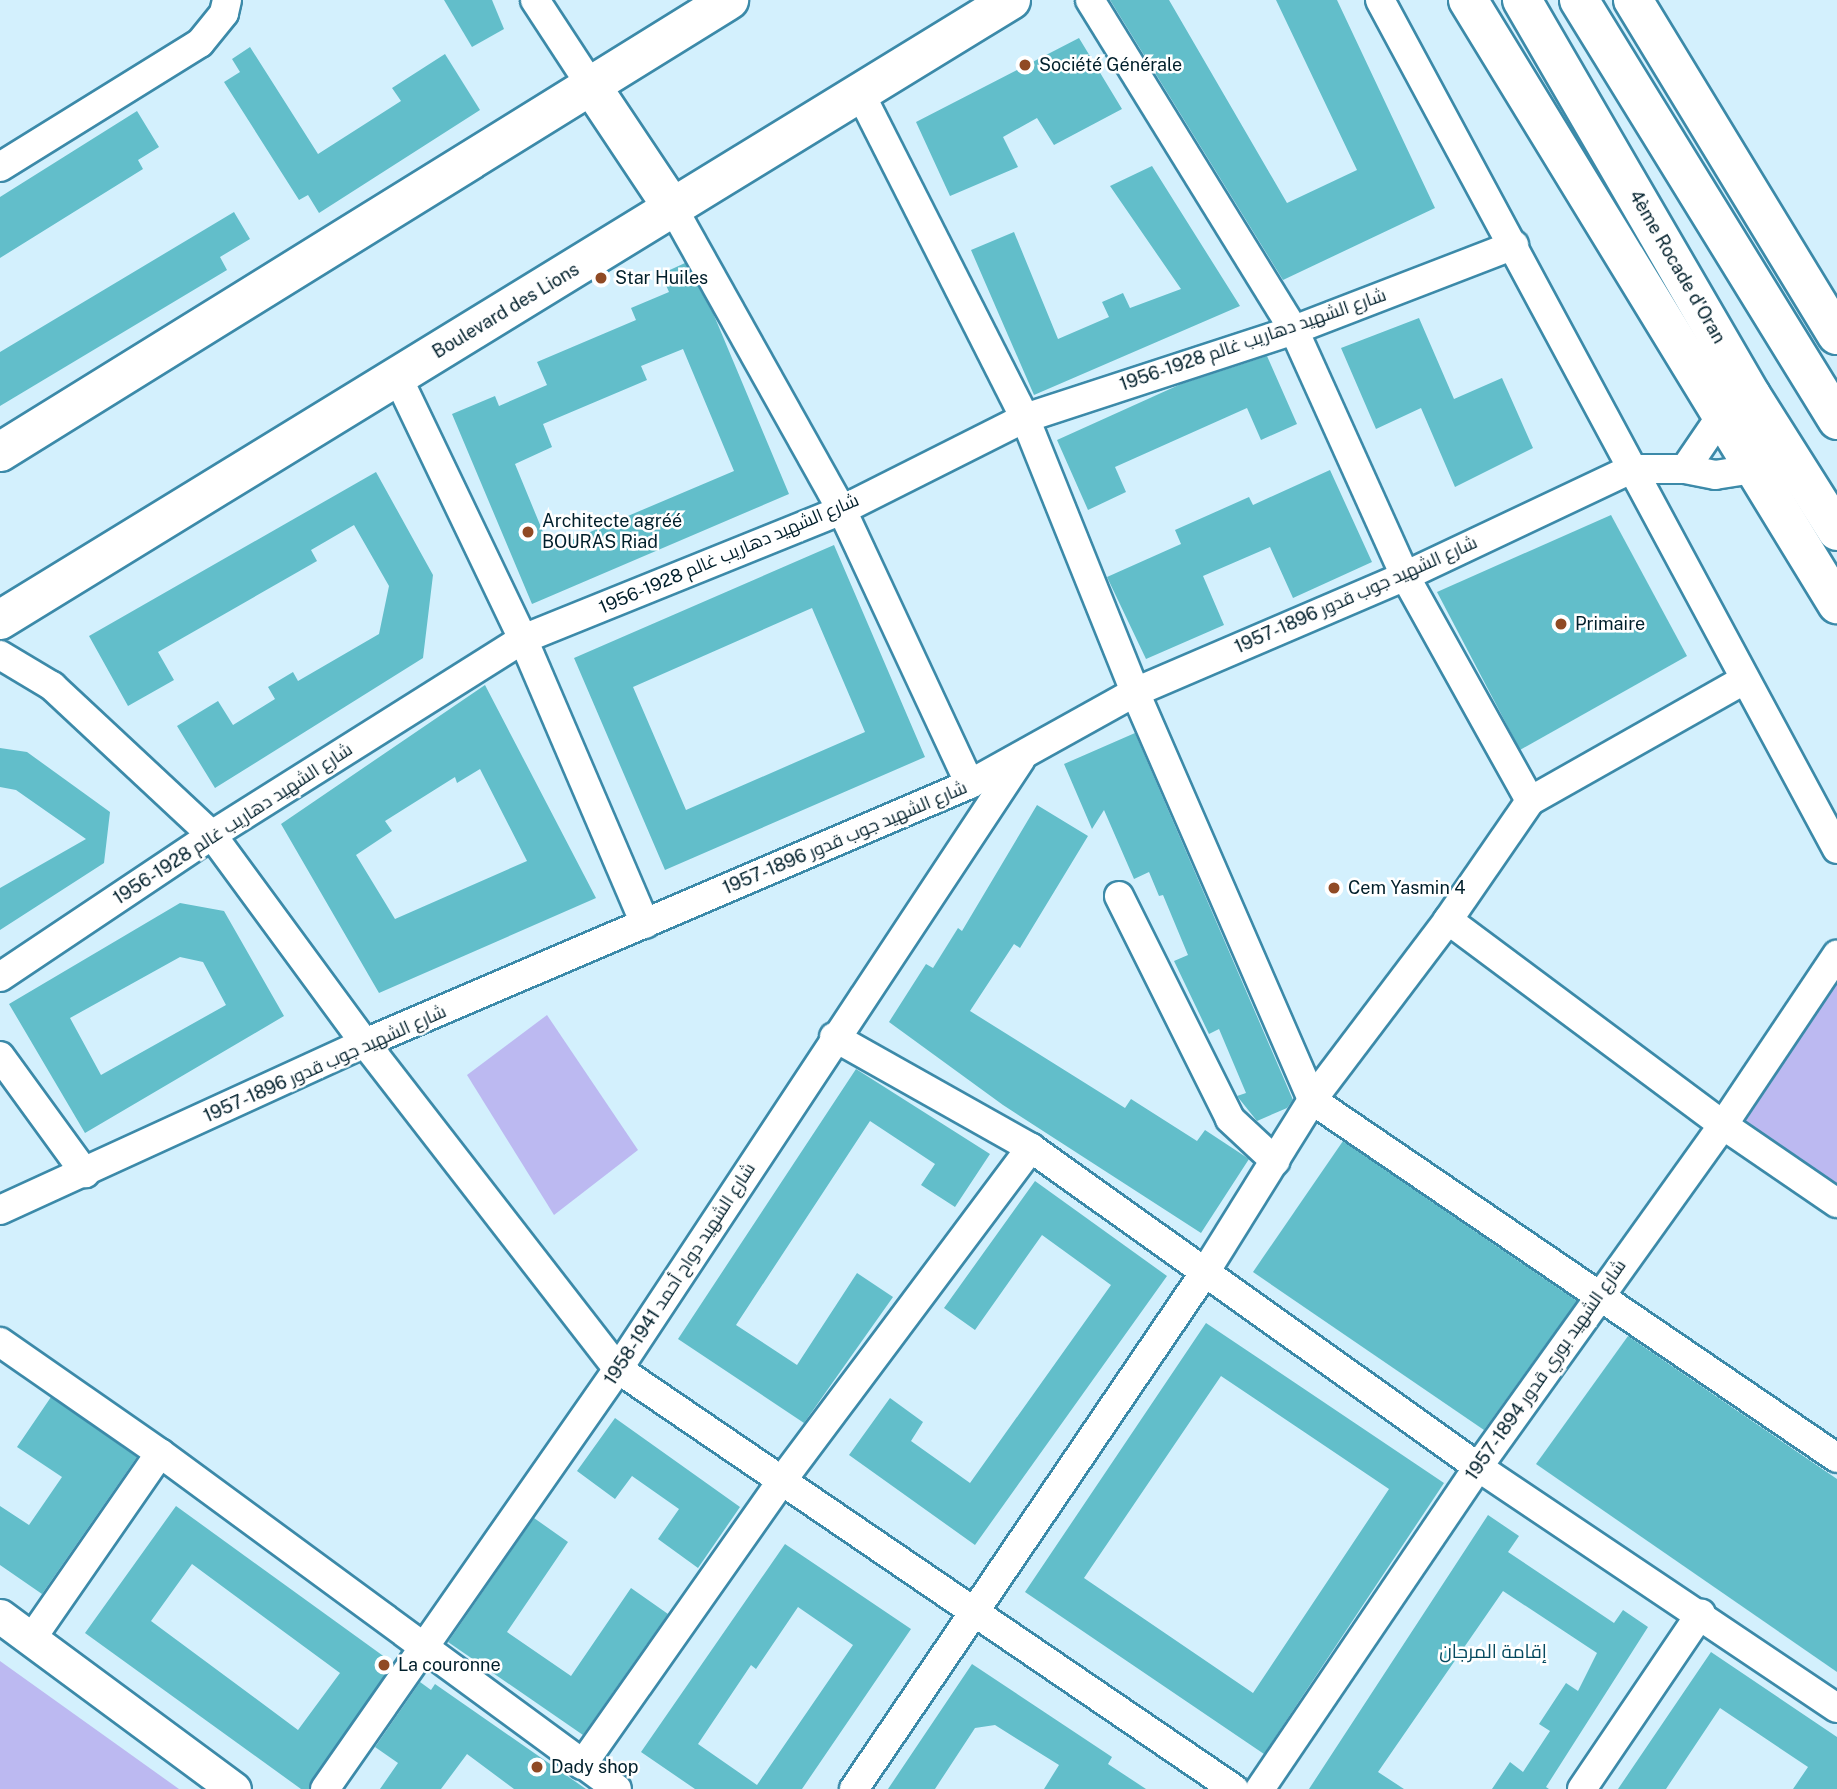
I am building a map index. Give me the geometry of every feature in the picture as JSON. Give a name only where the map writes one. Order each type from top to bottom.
[{"type":"main road","points":[[0,452],[729,0]]},
{"type":"main road","name":"Boulevard des Lions","points":[[0,620],[1011,0]]},
{"type":"main road","points":[[1468,0],[1752,469],[1837,604]]},
{"type":"main road","name":"4ème Rocade d'Oran","points":[[1522,0],[1751,395],[1837,531]]},
{"type":"main road","points":[[1579,0],[1837,420]]},
{"type":"main road","points":[[1633,0],[1837,335]]},
{"type":"main road","points":[[592,87],[674,209]]},
{"type":"street","points":[[0,167],[200,43],[224,13],[227,0]]},
{"type":"street","points":[[535,0],[592,87]]},
{"type":"street","points":[[1090,0],[1294,330],[1405,576],[1530,801]]},
{"type":"street","points":[[1380,0],[1837,849]]},
{"type":"street","points":[[860,93],[1025,418],[1135,692],[1312,1100],[1837,1458]]},
{"type":"street","points":[[674,209],[842,510],[970,784]]},
{"type":"street","name":"شارع الشهيد دهاريب غالم 1928-1956","points":[[0,977],[212,835],[523,639],[842,510],[1025,418],[1294,330],[1514,245]]},
{"type":"street","points":[[397,376],[523,639],[645,925]]},
{"type":"street","points":[[1685,469],[1721,416]]},
{"type":"street","name":"شارع الشهيد جوب قدور 1896-1957","points":[[0,1210],[365,1044],[970,784],[1135,692],[1405,576],[1631,469],[1685,469],[1715,475],[1752,469]]},
{"type":"street","points":[[0,655],[52,686],[212,835],[365,1044],[618,1369],[780,1483],[1234,1789]]},
{"type":"street","points":[[854,1789],[1207,1269],[1312,1100],[1448,920],[1530,801],[1744,680]]},
{"type":"street","name":"شارع الشهيد دواح أحمد 1941-1958","points":[[325,1789],[618,1369],[834,1037],[1025,752]]},
{"type":"street","points":[[1119,897],[1230,1119],[1275,1161]]},
{"type":"street","points":[[1448,920],[1723,1125],[1837,1203]]},
{"type":"street","name":"شارع الشهيد بوري قدور 1894-1957","points":[[1260,1789],[1478,1467],[1598,1294],[1723,1125],[1837,955]]},
{"type":"street","points":[[834,1037],[1031,1148],[1207,1269],[1478,1467],[1701,1613],[1837,1708]]},
{"type":"street","points":[[0,1056],[85,1173]]},
{"type":"street","points":[[582,1765],[780,1483],[1031,1148]]},
{"type":"street","points":[[0,1342],[160,1453],[421,1648],[617,1789]]},
{"type":"street","points":[[32,1638],[160,1453]]},
{"type":"street","points":[[1582,1789],[1701,1613]]},
{"type":"street","points":[[0,1616],[234,1789]]},
{"type":"shaded area","points":[[1837,980],[1837,1184],[1739,1124]]},
{"type":"shaded area","points":[[547,1015],[638,1150],[554,1215],[467,1075]]},
{"type":"shaded area","points":[[0,1661],[179,1789],[0,1789]]},
{"type":"building","points":[[444,0],[492,0],[504,29],[472,47]]},
{"type":"building","points":[[1110,0],[1169,0],[1287,203],[1357,170],[1276,0],[1337,0],[1435,208],[1283,280]]},
{"type":"building","points":[[1079,38],[1122,109],[1054,145],[1037,118],[1003,137],[1018,167],[950,196],[916,122]]},
{"type":"building","points":[[250,47],[318,154],[401,101],[392,88],[445,54],[480,110],[319,213],[308,195],[299,200],[224,82],[240,72],[232,59]]},
{"type":"building","points":[[137,111],[159,147],[138,160],[143,169],[0,258],[0,197]]},
{"type":"building","points":[[1152,166],[1240,306],[1034,395],[971,250],[1014,232],[1058,339],[1109,317],[1102,302],[1123,293],[1130,308],[1181,289],[1110,186]]},
{"type":"building","points":[[234,212],[250,239],[220,257],[227,270],[0,406],[0,352]]},
{"type":"building","points":[[685,263],[713,313],[789,494],[532,604],[452,414],[495,396],[499,406],[547,385],[537,362],[636,320],[631,308],[669,292],[661,274]],"holes":[[[683,349],[734,471],[550,549],[515,464],[552,447],[543,424],[647,380],[641,366]]]},
{"type":"building","points":[[1419,318],[1454,399],[1502,378],[1533,448],[1455,487],[1421,408],[1376,429],[1341,348]]},
{"type":"building","points":[[1267,356],[1297,424],[1261,440],[1247,408],[1115,467],[1126,492],[1088,510],[1057,440],[1181,384]]},
{"type":"building","points":[[1330,470],[1372,562],[1293,598],[1270,547],[1203,576],[1224,625],[1146,659],[1107,577],[1181,544],[1175,530],[1249,497],[1253,505]]},
{"type":"building","points":[[376,472],[433,575],[423,658],[215,788],[177,726],[218,701],[233,725],[275,699],[268,687],[293,672],[298,681],[379,634],[389,586],[354,525],[311,550],[317,561],[158,652],[174,680],[128,706],[89,636]]},
{"type":"building","name":"Primaire","points":[[1611,515],[1687,656],[1520,750],[1437,592]]},
{"type":"building","points":[[834,545],[925,757],[665,870],[574,658]],"holes":[[[812,608],[865,732],[686,810],[633,687]]]},
{"type":"building","points":[[485,685],[596,898],[379,993],[281,824]],"holes":[[[480,769],[527,861],[395,919],[356,855],[392,831],[385,821],[455,777],[457,783]]]},
{"type":"building","points":[[1135,733],[1293,1100],[1287,1108],[1257,1121],[1237,1096],[1246,1093],[1219,1029],[1209,1034],[1174,961],[1188,955],[1163,895],[1159,896],[1149,872],[1134,879],[1104,810],[1092,829],[1064,764]]},
{"type":"building","points":[[0,748],[27,752],[110,812],[104,863],[0,930],[0,888],[86,839],[16,790],[0,787]]},
{"type":"building","points":[[1037,805],[1088,836],[1020,948],[1014,944],[970,1011],[1125,1108],[1131,1099],[1197,1141],[1205,1130],[1249,1159],[1201,1233],[1003,1105],[889,1022],[926,964],[933,968],[958,928],[962,931]]},
{"type":"building","points":[[180,903],[224,911],[284,1016],[85,1133],[9,1004]],"holes":[[[180,957],[203,962],[226,1005],[101,1075],[70,1018]]]},
{"type":"building","points":[[856,1069],[990,1154],[955,1207],[921,1185],[935,1164],[870,1121],[736,1325],[797,1365],[857,1273],[893,1297],[804,1423],[678,1339]]},
{"type":"building","points":[[1343,1141],[1577,1301],[1484,1430],[1253,1272]]},
{"type":"building","points":[[1035,1181],[1167,1276],[975,1545],[849,1455],[890,1398],[923,1422],[911,1441],[970,1483],[1111,1285],[1042,1235],[975,1330],[944,1308]]},
{"type":"building","points":[[1206,1323],[1444,1483],[1264,1754],[1025,1592]],"holes":[[[1221,1376],[1389,1489],[1253,1693],[1084,1578]]]},
{"type":"building","points":[[1628,1336],[1837,1479],[1837,1672],[1536,1464]]},
{"type":"building","points":[[51,1397],[137,1457],[42,1594],[0,1565],[0,1506],[29,1525],[62,1477],[17,1447]]},
{"type":"building","points":[[615,1418],[740,1507],[698,1568],[658,1539],[679,1509],[632,1476],[615,1499],[577,1471]]},
{"type":"building","points":[[176,1506],[393,1663],[309,1789],[301,1789],[85,1633]],"holes":[[[192,1564],[340,1673],[298,1730],[151,1621]]]},
{"type":"building","points":[[1488,1515],[1519,1536],[1508,1552],[1614,1623],[1623,1610],[1648,1627],[1546,1787],[1549,1789],[1492,1789],[1510,1762],[1523,1772],[1550,1731],[1539,1724],[1566,1683],[1578,1691],[1597,1653],[1503,1591],[1378,1772],[1404,1789],[1309,1789]]},
{"type":"building","points":[[534,1518],[568,1542],[507,1632],[571,1676],[631,1588],[668,1614],[583,1735],[448,1642]]},
{"type":"building","points":[[785,1544],[911,1629],[802,1789],[695,1789],[641,1752]],"holes":[[[798,1607],[853,1645],[757,1785],[698,1744],[751,1665],[756,1669]]]},
{"type":"building","points":[[1711,1652],[1837,1737],[1837,1789],[1793,1789],[1808,1767],[1720,1708],[1666,1789],[1618,1789]]},
{"type":"building","points":[[972,1664],[1112,1757],[1108,1764],[1146,1789],[1044,1789],[1059,1765],[995,1725],[975,1728],[935,1789],[888,1789]]},
{"type":"building","points":[[420,1682],[431,1690],[435,1684],[586,1789],[514,1789],[467,1754],[441,1789],[380,1789],[398,1763],[375,1747]]},
{"type":"place","name":"Société Générale","points":[[1025,65]]},
{"type":"place","name":"Star Huiles","points":[[601,278]]},
{"type":"place","name":"Architecte agréé BOURAS Riad","points":[[528,532]]},
{"type":"place","name":"Primaire","points":[[1561,624]]},
{"type":"place","name":"Cem Yasmin 4","points":[[1334,888]]},
{"type":"place","name":"La couronne","points":[[384,1665]]},
{"type":"place","name":"Dady shop","points":[[537,1767]]},
{"type":"district","name":"إقامة المرجان","points":[[1493,1652]]}]
